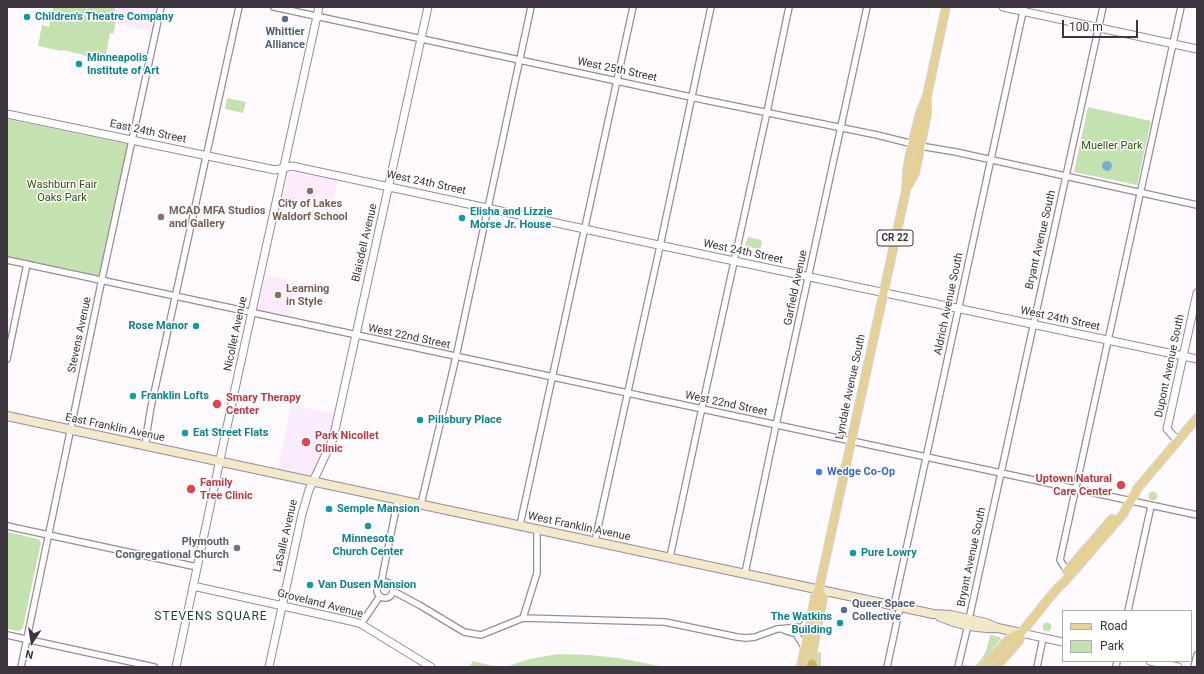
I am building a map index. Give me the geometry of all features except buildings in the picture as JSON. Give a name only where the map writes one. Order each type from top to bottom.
[{"type":"main road","name":"Lyndale Avenue South","points":[[819,589],[906,190],[915,173],[916,145],[927,114],[927,96],[946,7]]},
{"type":"main road","name":"East Franklin Avenue","points":[[7,416],[219,461]]},
{"type":"main road","points":[[996,667],[1019,641],[1021,633],[1055,591],[1062,586],[1124,513],[1137,489],[1197,418]]},
{"type":"main road","points":[[1055,591],[1058,582],[1119,510],[1141,491],[1197,425]]},
{"type":"main road","name":"West Franklin Avenue","points":[[219,461],[934,614],[951,615],[968,622],[986,623],[998,628],[1021,633]]},
{"type":"main road","points":[[801,667],[815,596],[819,589]]},
{"type":"main road","points":[[812,666],[813,649],[823,598],[819,589]]},
{"type":"main road","points":[[984,667],[1010,638],[1021,633]]},
{"type":"street","name":"Stevens Avenue","points":[[21,667],[101,280],[161,7]]},
{"type":"street","points":[[146,446],[151,407],[239,7]]},
{"type":"street","name":"West 25th Street","points":[[274,7],[1197,204]]},
{"type":"street","name":"Nicollet Avenue","points":[[176,667],[219,461],[319,7]]},
{"type":"street","name":"Blaisdell Avenue","points":[[314,481],[333,439],[428,7]]},
{"type":"street","points":[[421,504],[456,356],[531,7]]},
{"type":"street","points":[[520,525],[633,7]]},
{"type":"street","points":[[595,541],[711,7]]},
{"type":"street","points":[[670,558],[789,7]]},
{"type":"street","name":"Garfield Avenue","points":[[746,574],[776,426],[867,7]]},
{"type":"street","points":[[1003,7],[1024,9],[1098,28],[1197,48]]},
{"type":"street","name":"Bryant Avenue South","points":[[958,667],[1103,7]]},
{"type":"street","points":[[1067,571],[1060,560],[1181,7]]},
{"type":"street","name":"Aldrich Avenue South","points":[[887,667],[897,606],[926,457],[1024,9]]},
{"type":"street","name":"East 24th Street","points":[[7,114],[275,170],[284,168]]},
{"type":"street","name":"West 24th Street","points":[[284,168],[292,166],[660,246],[1197,359]]},
{"type":"street","name":"West 22nd Street","points":[[7,260],[552,376],[627,394],[1197,516]]},
{"type":"street","points":[[7,359],[27,264]]},
{"type":"street","name":"Dupont Avenue South","points":[[1178,441],[1167,429],[1197,293]]},
{"type":"street","name":"LaSalle Avenue","points":[[269,667],[302,514],[308,490],[314,481]]},
{"type":"street","points":[[381,583],[387,582],[393,587],[390,597],[385,598],[380,596],[377,589],[381,583],[398,499]]},
{"type":"street","points":[[1128,610],[1151,506]]},
{"type":"street","points":[[7,526],[197,567]]},
{"type":"street","points":[[523,618],[537,573],[537,529]]},
{"type":"street","name":"Groveland Avenue","points":[[193,586],[362,624],[432,667]]},
{"type":"street","points":[[393,591],[464,632],[481,635],[523,618],[665,622],[746,638],[755,637],[779,628],[802,627],[810,619]]},
{"type":"street","points":[[362,624],[380,596]]},
{"type":"street","points":[[769,631],[782,630],[795,633],[804,647]]},
{"type":"street","name":"West Franklin Avenue","points":[[1021,633],[1062,642]]},
{"type":"street","points":[[7,635],[154,667]]},
{"type":"street","points":[[1037,667],[1043,638]]},
{"type":"street","points":[[1194,667],[1197,655]]},
{"type":"street","points":[[1155,662],[1178,667]]},
{"type":"shaded area","points":[[77,7],[156,7],[151,31],[101,20]]},
{"type":"shaded area","name":"City of Lakes Waldorf School","points":[[292,172],[301,172],[338,180],[331,212],[282,202],[288,176]]},
{"type":"shaded area","name":"Learning in Style","points":[[266,275],[297,281],[290,319],[262,313],[258,309]]},
{"type":"shaded area","name":"Park Nicollet Clinic","points":[[291,405],[336,414],[330,437],[312,475],[278,469]]},
{"type":"green space","points":[[53,7],[80,7],[88,9],[89,7],[115,7],[112,21],[116,22],[113,34],[110,33],[105,60],[38,46],[42,25],[49,27]]},
{"type":"green space","points":[[227,98],[246,102],[243,113],[225,109]]},
{"type":"green space","name":"Mueller Park","points":[[1088,107],[1151,121],[1137,185],[1074,172]]},
{"type":"green space","name":"Washburn Fair Oaks Park","points":[[7,119],[127,144],[128,147],[101,274],[98,277],[7,258]]},
{"type":"green space","points":[[748,237],[761,240],[761,247],[759,249],[745,246]]},
{"type":"green space","points":[[1153,491],[1158,496],[1153,501],[1148,496]]},
{"type":"green space","points":[[7,532],[38,539],[41,542],[23,627],[19,631],[7,629]]},
{"type":"green space","points":[[1047,622],[1052,627],[1047,632],[1042,627]]},
{"type":"green space","points":[[990,635],[1000,637],[1001,639],[977,667],[962,667],[963,665],[975,666],[982,659],[986,652]]},
{"type":"green space","points":[[821,652],[821,667],[815,667],[815,655]]},
{"type":"green space","points":[[558,654],[619,658],[665,667],[506,667],[529,659]]},
{"type":"green space","points":[[473,661],[497,667],[469,667]]},
{"type":"water","points":[[1105,161],[1109,161],[1111,162],[1111,170],[1105,171],[1102,168],[1102,164]]},
{"type":"place","name":"Children's Theatre Company","points":[[27,17]]},
{"type":"place","name":"Whittier Alliance","points":[[285,19]]},
{"type":"place","name":"Minneapolis Institute of Art","points":[[79,64]]},
{"type":"place","name":"City of Lakes Waldorf School","points":[[310,191]]},
{"type":"place","name":"MCAD MFA Studios and Gallery","points":[[161,217]]},
{"type":"place","name":"Elisha and Lizzie Morse Jr. House","points":[[462,218]]},
{"type":"place","name":"Learning in Style","points":[[278,295]]},
{"type":"place","name":"Rose Manor","points":[[196,326]]},
{"type":"place","name":"Franklin Lofts","points":[[133,396]]},
{"type":"place","name":"Smary Therapy Center","points":[[217,404]]},
{"type":"place","name":"Pillsbury Place","points":[[420,420]]},
{"type":"place","name":"Eat Street Flats","points":[[185,433]]},
{"type":"place","name":"Park Nicollet Clinic","points":[[306,442]]},
{"type":"place","name":"Wedge Co-Op","points":[[819,472]]},
{"type":"place","name":"Uptown Natural Care Center","points":[[1121,485]]},
{"type":"place","name":"Family Tree Clinic","points":[[191,489]]},
{"type":"place","name":"Semple Mansion","points":[[329,509]]},
{"type":"place","name":"Minnesota Church Center","points":[[368,526]]},
{"type":"place","name":"Plymouth Congregational Church","points":[[237,548]]},
{"type":"place","name":"Pure Lowry","points":[[853,553]]},
{"type":"place","name":"Van Dusen Mansion","points":[[310,585]]},
{"type":"place","name":"Queer Space Collective","points":[[844,610]]},
{"type":"place","name":"The Watkins Building","points":[[840,623]]},
{"type":"district","name":"STEVENS SQUARE","points":[[211,617]]}]
